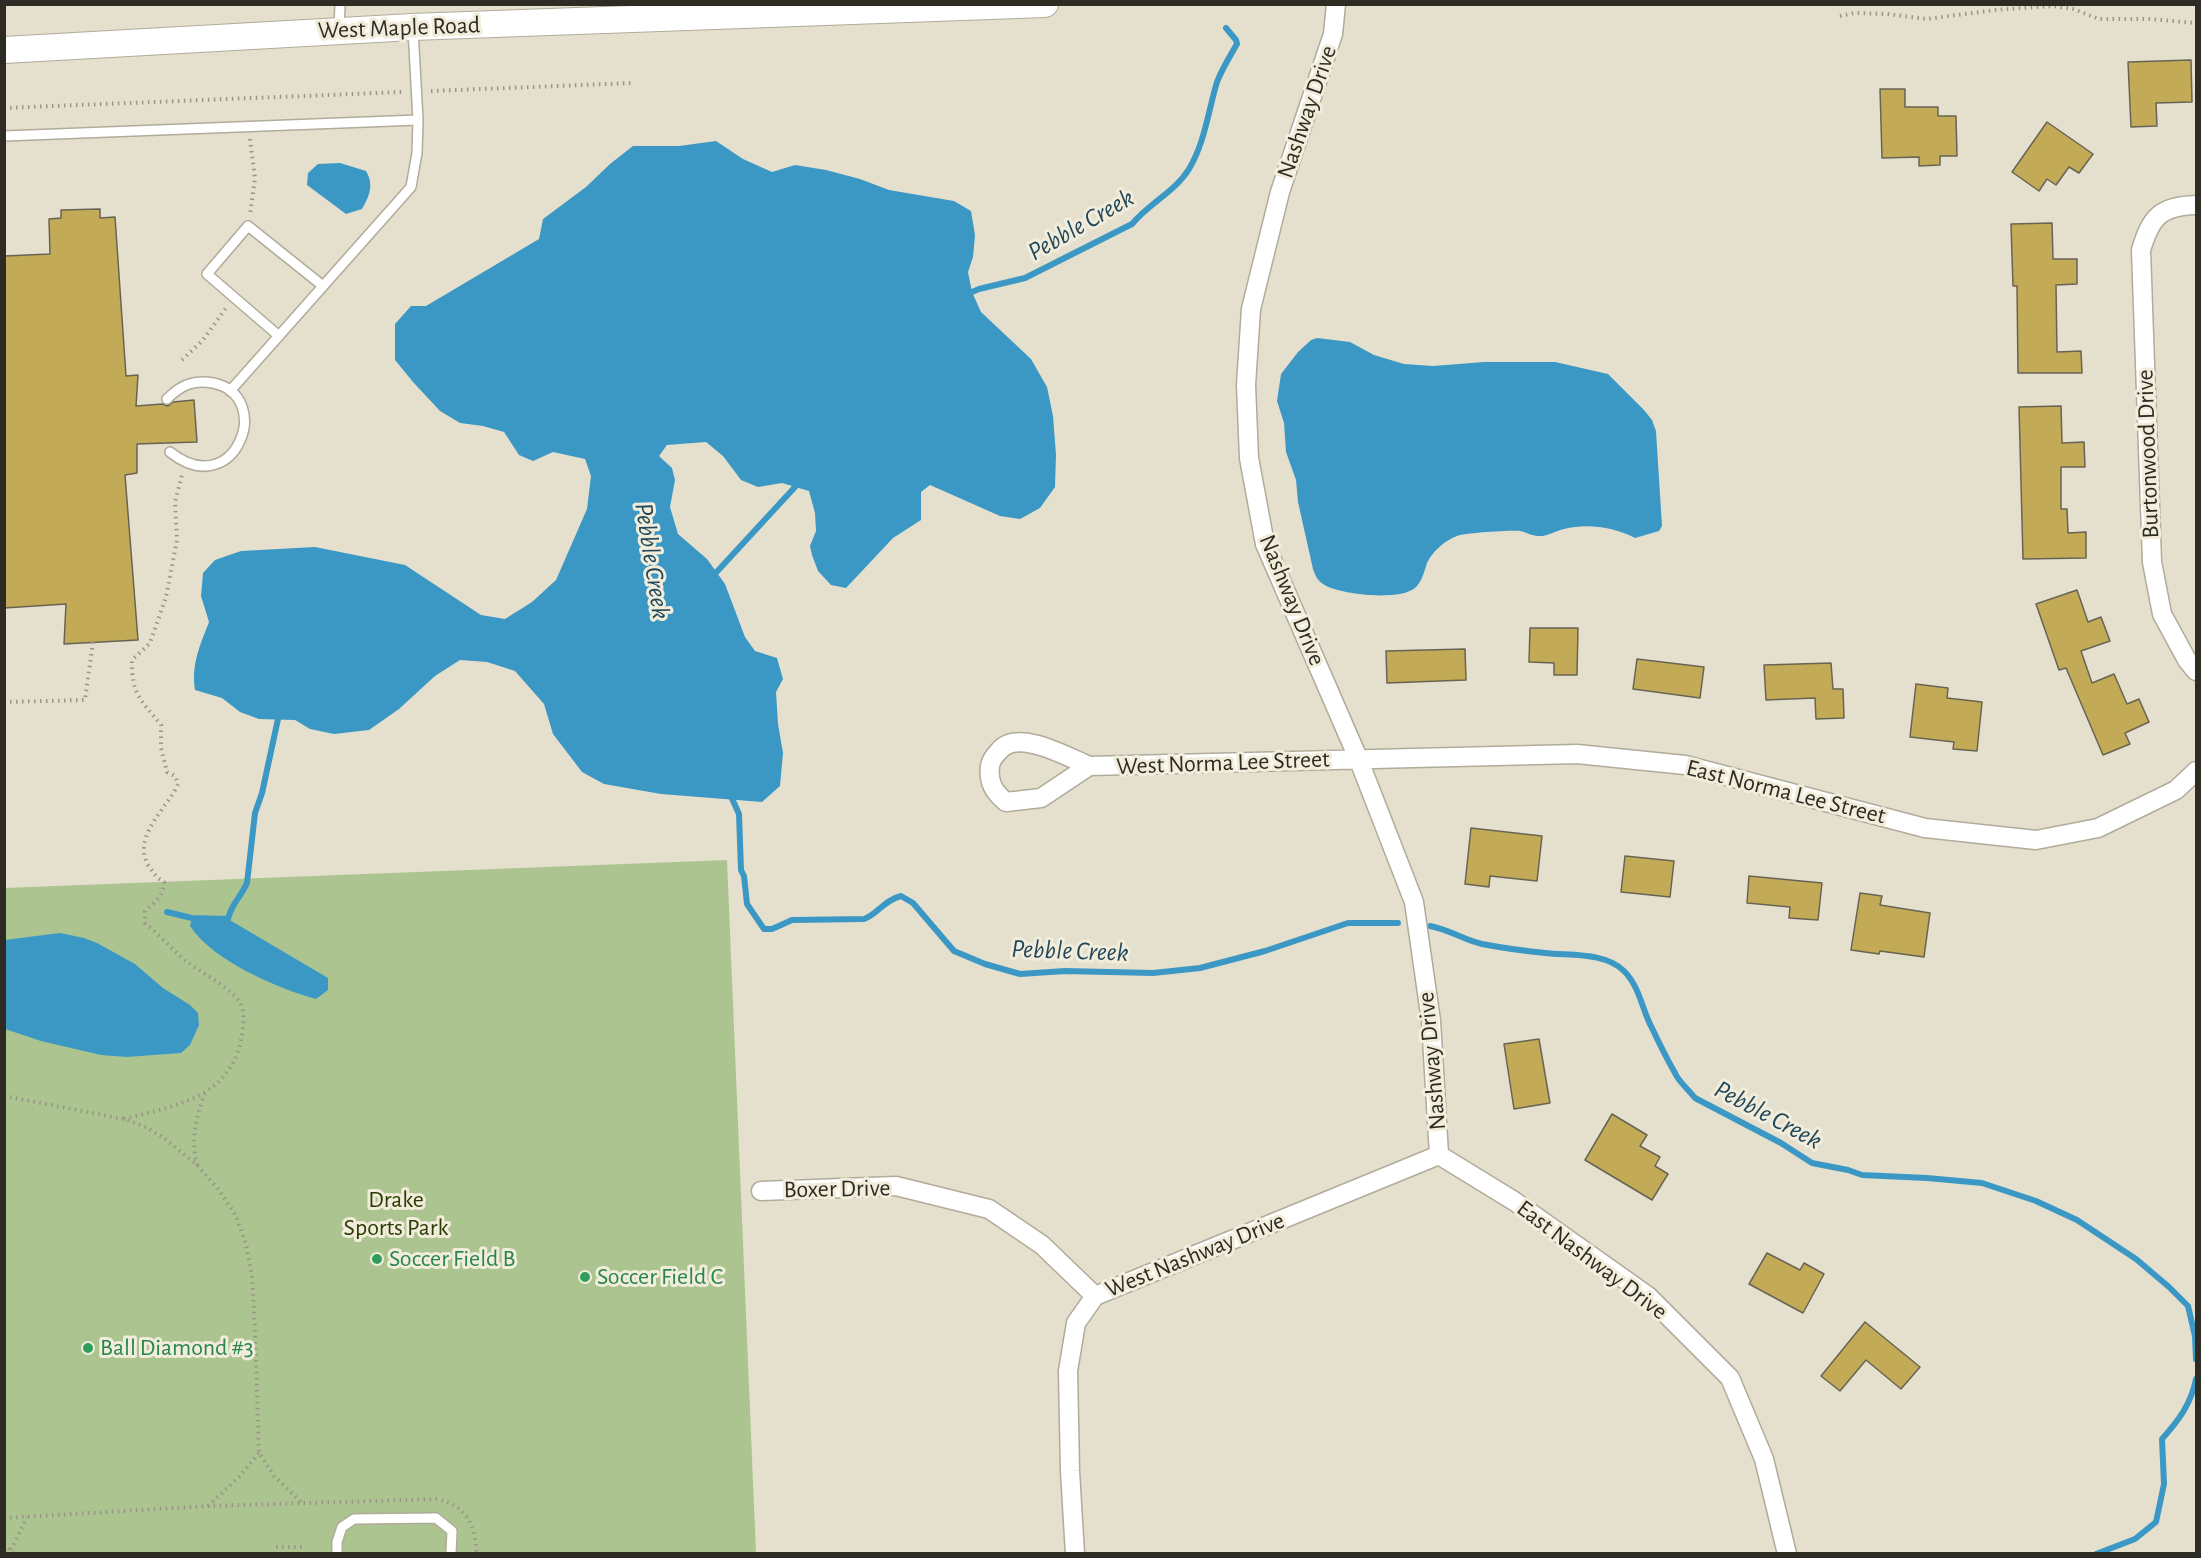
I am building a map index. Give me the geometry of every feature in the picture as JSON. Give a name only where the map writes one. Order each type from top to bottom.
[{"type":"main road","name":"West Maple Road","points":[[4,50],[412,27],[540,14],[1045,4]]},
{"type":"street","name":"Nashway Drive","points":[[1335,4],[1333,34],[1280,192],[1251,309],[1247,405],[1249,458],[1265,544],[1358,758],[1414,902],[1431,1021],[1439,1155]]},
{"type":"street","name":"Burtonwood Drive","points":[[2196,205],[2165,210],[2147,227],[2141,250],[2152,561],[2162,614],[2187,660],[2196,671]]},
{"type":"street","name":"West Norma Lee Street","points":[[1089,766],[1041,798],[1006,802],[994,791],[989,776],[991,760],[1003,746],[1017,741],[1048,748],[1089,766],[1358,758]]},
{"type":"street","name":"East Norma Lee Street","points":[[1358,758],[1576,754],[1685,765],[1925,828],[2036,840],[2098,828],[2176,790],[2196,771]]},
{"type":"street","name":"West Nashway Drive","points":[[1075,1554],[1070,1471],[1068,1371],[1076,1323],[1095,1296],[1439,1155]]},
{"type":"street","name":"East Nashway Drive","points":[[1439,1155],[1514,1201],[1648,1296],[1730,1378],[1764,1459],[1787,1554]]},
{"type":"street","name":"Boxer Drive","points":[[761,1191],[896,1186],[989,1209],[1042,1245],[1095,1296]]},
{"type":"lane","points":[[339,30],[340,4]]},
{"type":"lane","points":[[230,391],[411,188],[417,153],[418,120],[412,27]]},
{"type":"lane","points":[[4,135],[418,120]]},
{"type":"lane","points":[[279,336],[207,274],[248,226],[323,286]]},
{"type":"lane","points":[[167,399],[190,383],[204,381],[218,384],[230,391],[239,402],[244,415],[241,442],[233,454],[221,462],[208,466],[188,463],[170,452]]},
{"type":"lane","points":[[337,1554],[337,1542],[342,1527],[354,1519],[436,1518],[452,1531],[451,1554]]},
{"type":"path","points":[[1840,16],[1854,13],[1940,18],[1986,11],[2052,6],[2073,9],[2099,19],[2149,19],[2196,23]]},
{"type":"path","points":[[4,108],[633,83]]},
{"type":"path","points":[[248,226],[255,178],[250,126]]},
{"type":"path","points":[[183,360],[202,340],[233,296]]},
{"type":"path","points":[[124,1119],[183,1103],[205,1093],[227,1074],[238,1052],[243,1013],[240,1003],[217,982],[186,961],[146,923],[146,911],[162,895],[164,882],[159,879],[145,858],[146,839],[153,823],[174,794],[178,784],[175,776],[167,772],[161,748],[161,725],[142,702],[133,686],[132,660],[150,643],[166,597],[177,540],[175,502],[178,484],[188,463]]},
{"type":"path","points":[[4,702],[85,700],[93,642]]},
{"type":"path","points":[[196,1165],[194,1128],[205,1093]]},
{"type":"path","points":[[4,1096],[124,1119],[146,1127],[164,1138],[196,1165],[218,1189],[236,1216],[246,1244],[252,1276],[259,1453],[274,1476],[302,1503],[4,1518]]},
{"type":"path","points":[[208,1506],[240,1476],[259,1453]]},
{"type":"path","points":[[4,1544],[12,1552],[27,1516]]},
{"type":"path","points":[[276,1547],[302,1546]]},
{"type":"green space","name":"Drake Sports Park","points":[[727,860],[756,1553],[5,1553],[4,888]]},
{"type":"water","points":[[716,141],[743,159],[772,172],[795,165],[826,170],[889,190],[954,201],[971,211],[975,235],[973,257],[968,272],[972,292],[981,312],[1031,359],[1047,387],[1053,416],[1056,455],[1055,487],[1040,508],[1020,519],[1000,516],[930,485],[921,492],[921,520],[893,538],[846,588],[831,585],[818,571],[810,546],[816,531],[815,513],[809,491],[782,483],[758,487],[741,480],[723,456],[706,442],[667,445],[659,456],[672,468],[675,480],[670,507],[678,534],[707,559],[725,584],[745,637],[755,651],[777,658],[783,679],[776,692],[783,753],[780,786],[762,802],[661,794],[604,784],[582,772],[553,734],[544,704],[515,671],[487,662],[460,660],[435,676],[399,709],[369,730],[334,734],[310,729],[295,720],[259,719],[240,712],[222,698],[195,690],[195,664],[209,622],[201,596],[203,573],[215,560],[241,551],[315,547],[405,565],[481,615],[505,619],[532,602],[556,580],[587,509],[591,476],[585,459],[553,452],[533,461],[519,455],[504,432],[460,423],[440,411],[395,360],[395,324],[411,306],[426,306],[539,239],[543,219],[586,187],[633,146],[679,146]]},
{"type":"water","points":[[340,163],[366,171],[370,181],[369,195],[362,209],[346,214],[307,185],[308,173],[318,164]]},
{"type":"water","points":[[1317,338],[1350,342],[1374,355],[1404,364],[1433,366],[1484,362],[1555,362],[1608,374],[1644,410],[1652,420],[1656,431],[1662,526],[1659,531],[1635,538],[1609,529],[1591,526],[1573,527],[1541,536],[1515,531],[1461,535],[1443,544],[1436,551],[1429,559],[1419,583],[1407,592],[1384,595],[1355,594],[1323,584],[1316,577],[1313,569],[1298,502],[1296,480],[1286,452],[1284,423],[1277,401],[1281,374],[1298,352],[1311,340]]},
{"type":"water","points":[[192,918],[228,919],[328,978],[328,990],[316,999],[247,972],[200,939],[190,926]]},
{"type":"water","points":[[60,933],[97,943],[135,964],[163,988],[190,1005],[198,1013],[199,1025],[190,1045],[181,1053],[127,1057],[101,1055],[41,1041],[5,1029],[5,940]]},
{"type":"building","points":[[2191,60],[2192,102],[2156,103],[2157,126],[2131,127],[2128,62]]},
{"type":"building","points":[[1880,89],[1905,89],[1905,107],[1938,107],[1938,116],[1956,116],[1957,156],[1940,156],[1940,165],[1919,166],[1919,157],[1882,158]]},
{"type":"building","points":[[2047,122],[2093,154],[2079,173],[2069,167],[2056,185],[2047,179],[2039,191],[2012,172]]},
{"type":"building","points":[[100,209],[100,218],[115,217],[126,376],[138,375],[136,406],[162,404],[168,406],[173,402],[194,400],[197,442],[137,444],[137,473],[125,475],[138,640],[64,644],[66,604],[4,608],[4,256],[50,254],[49,219],[61,218],[61,210]]},
{"type":"building","points":[[2052,223],[2053,259],[2077,259],[2077,284],[2056,285],[2057,352],[2081,351],[2082,373],[2018,373],[2017,286],[2013,286],[2011,224]]},
{"type":"building","points":[[2061,406],[2062,443],[2084,442],[2085,467],[2061,467],[2061,509],[2067,509],[2068,533],[2086,532],[2086,558],[2023,559],[2019,407]]},
{"type":"building","points":[[2077,590],[2088,622],[2101,617],[2110,641],[2081,651],[2092,683],[2114,674],[2127,704],[2139,699],[2149,722],[2125,733],[2130,744],[2103,755],[2066,668],[2059,670],[2036,604]]},
{"type":"building","points":[[1530,628],[1578,628],[1577,675],[1554,675],[1554,663],[1529,662]]},
{"type":"building","points":[[1465,649],[1466,680],[1387,683],[1386,651]]},
{"type":"building","points":[[1637,659],[1704,667],[1700,698],[1633,689]]},
{"type":"building","points":[[1831,663],[1833,689],[1843,689],[1844,718],[1816,719],[1815,698],[1766,700],[1764,665]]},
{"type":"building","points":[[1916,684],[1948,688],[1947,698],[1982,702],[1977,751],[1953,749],[1954,742],[1910,737]]},
{"type":"building","points":[[1471,828],[1542,836],[1537,881],[1490,876],[1489,887],[1465,884]]},
{"type":"building","points":[[1625,856],[1674,861],[1670,897],[1621,892]]},
{"type":"building","points":[[1749,876],[1822,883],[1818,920],[1789,918],[1790,907],[1747,903]]},
{"type":"building","points":[[1860,893],[1882,896],[1880,905],[1930,913],[1924,957],[1851,950]]},
{"type":"building","points":[[1539,1039],[1550,1103],[1514,1109],[1504,1044]]},
{"type":"building","points":[[1612,1114],[1647,1135],[1640,1146],[1660,1157],[1655,1166],[1668,1174],[1652,1200],[1585,1160]]},
{"type":"building","points":[[1767,1253],[1800,1270],[1804,1263],[1824,1274],[1803,1313],[1749,1284]]},
{"type":"building","points":[[1865,1322],[1920,1367],[1901,1389],[1866,1360],[1840,1391],[1821,1376]]},
{"type":"waterway","name":"Pebble Creek","points":[[965,295],[979,289],[1025,278],[1132,224],[1177,184],[1194,159],[1203,138],[1217,82],[1237,44],[1226,28]]},
{"type":"waterway","name":"Pebble Creek","points":[[712,577],[795,487],[797,482]]},
{"type":"waterway","points":[[167,912],[192,918],[228,919],[231,909],[247,883],[255,813],[262,793],[278,719]]},
{"type":"waterway","name":"Pebble Creek","points":[[730,794],[739,814],[741,870],[744,876],[747,904],[764,929],[772,929],[792,920],[864,919],[901,896],[913,903],[954,951],[985,964],[1020,974],[1065,971],[1153,973],[1200,968],[1265,951],[1348,923],[1398,923]]},
{"type":"waterway","name":"Pebble Creek","points":[[1430,926],[1482,944],[1587,956],[1616,965],[1634,984],[1676,1076],[1695,1098],[1781,1143],[1812,1163],[1862,1175],[1982,1183],[2036,1201],[2077,1220],[2136,1259],[2188,1306],[2195,1336],[2196,1359]]},
{"type":"waterway","name":"Pebble Creek","points":[[2096,1554],[2135,1539],[2156,1522],[2164,1484],[2162,1439],[2184,1411],[2196,1379]]},
{"type":"place","name":"Soccer Field B","points":[[377,1259]]},
{"type":"place","name":"Soccer Field C","points":[[585,1277]]},
{"type":"place","name":"Ball Diamond #3","points":[[88,1348]]}]
